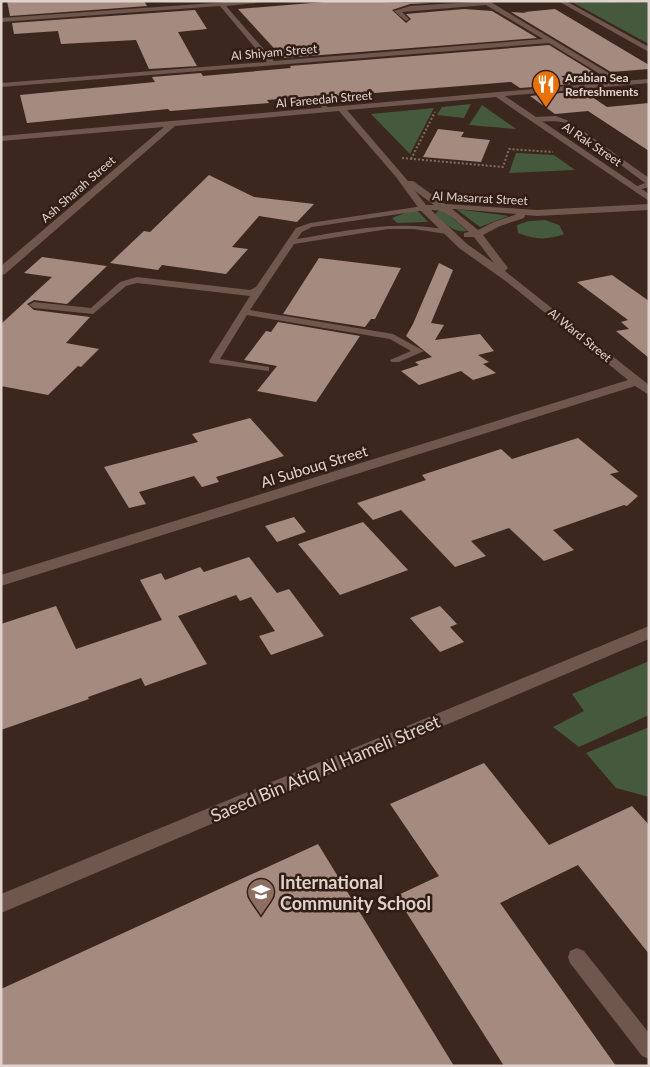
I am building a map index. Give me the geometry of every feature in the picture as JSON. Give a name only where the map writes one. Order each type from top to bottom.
[{"type":"street","points":[[1,20],[271,1]]},
{"type":"street","points":[[562,1],[649,50]]},
{"type":"street","points":[[406,19],[397,11],[486,2],[620,83]]},
{"type":"street","points":[[222,5],[272,63]]},
{"type":"street","name":"Al Shiyam Street","points":[[1,85],[549,41]]},
{"type":"street","name":"Al Fareedah Street","points":[[2,137],[172,124],[649,81]]},
{"type":"street","name":"Al Rak Street","points":[[497,94],[649,198]]},
{"type":"street","name":"Al Ward Street","points":[[341,108],[399,175],[423,208],[463,246],[511,280],[649,391]]},
{"type":"street","name":"Ash Sharah Street","points":[[1,272],[172,124]]},
{"type":"street","name":"Al Ward Street","points":[[399,175],[477,234],[511,280]]},
{"type":"street","name":"Al Masarrat Street","points":[[423,208],[442,206],[537,213],[649,207]]},
{"type":"street","name":"Al Masarrat Street","points":[[450,233],[465,236],[477,234],[509,219],[537,213]]},
{"type":"street","name":"Al Subouq Street","points":[[1,581],[637,381]]},
{"type":"street","name":"Saeed Bin Atiq Al Hameli Street","points":[[1,904],[649,632]]},
{"type":"lane","points":[[318,100],[327,110]]},
{"type":"lane","points":[[532,119],[556,118],[567,122],[648,182],[648,185],[638,189]]},
{"type":"lane","points":[[266,369],[214,361],[299,230],[310,225],[423,208]]},
{"type":"lane","points":[[292,242],[388,227],[414,227],[450,233]]},
{"type":"lane","points":[[34,304],[93,312],[123,284],[137,280],[232,292],[251,293],[259,289]]},
{"type":"lane","points":[[245,312],[393,337],[419,351],[395,360]]},
{"type":"lane","points":[[577,957],[649,1049]]},
{"type":"path","points":[[410,159],[438,107]]},
{"type":"path","points":[[402,158],[503,167],[509,149],[553,152]]},
{"type":"green space","points":[[570,1],[649,3],[649,44]]},
{"type":"green space","points":[[471,104],[464,118],[437,115],[442,107]]},
{"type":"green space","points":[[482,105],[516,129],[469,125]]},
{"type":"green space","points":[[434,108],[410,154],[371,114]]},
{"type":"green space","points":[[516,153],[554,155],[575,170],[509,173]]},
{"type":"green space","points":[[416,209],[428,222],[397,223],[392,218]]},
{"type":"green space","points":[[456,209],[509,216],[480,227]]},
{"type":"green space","points":[[439,210],[446,212],[467,231],[458,231],[449,227],[435,214]]},
{"type":"green space","points":[[545,220],[559,225],[564,234],[541,238],[518,233],[517,225],[529,221]]},
{"type":"green space","points":[[649,661],[649,715],[579,747],[553,727],[584,711],[572,694]]},
{"type":"green space","points":[[649,727],[649,797],[616,788],[586,753]]},
{"type":"building","points":[[7,1],[144,1],[147,6],[10,16]]},
{"type":"building","points":[[336,1],[431,3],[410,4],[392,10],[406,23],[411,19],[406,14],[464,9],[492,11],[537,38],[283,58],[238,9]]},
{"type":"building","points":[[555,9],[649,65],[649,69],[611,72],[511,12],[527,13],[524,12]]},
{"type":"building","points":[[195,10],[207,29],[178,32],[197,66],[149,69],[136,40],[61,44],[58,31],[14,34],[12,23]]},
{"type":"building","points":[[549,45],[595,73],[561,76],[572,84],[520,88],[511,82],[337,96],[335,94],[267,100],[269,103],[170,111],[168,109],[27,123],[20,95],[155,82],[152,77],[201,73],[203,76],[291,68],[290,66]]},
{"type":"building","points":[[583,91],[607,107],[649,103],[649,151],[588,111],[555,114],[530,96]]},
{"type":"building","points":[[438,129],[464,132],[461,137],[490,140],[481,162],[423,157]]},
{"type":"building","points":[[209,175],[254,197],[314,204],[297,222],[259,216],[232,247],[248,249],[226,274],[162,265],[158,270],[110,263],[144,231],[150,232]]},
{"type":"building","points":[[42,257],[107,266],[67,304],[34,300],[27,304],[34,310],[90,317],[66,343],[99,349],[48,395],[1,386],[1,324],[52,277],[24,273]]},
{"type":"building","points":[[319,258],[401,268],[375,319],[371,319],[365,327],[283,314]]},
{"type":"building","points":[[439,263],[453,270],[431,323],[444,325],[435,340],[480,334],[494,351],[478,355],[489,362],[483,364],[496,373],[473,380],[461,371],[419,385],[401,371],[419,365],[415,362],[432,357],[406,336]]},
{"type":"building","points":[[612,275],[649,301],[649,358],[616,331],[629,329],[621,322],[628,320],[577,282]]},
{"type":"building","points":[[278,322],[360,336],[316,402],[257,391],[277,366],[244,360],[266,331],[271,332]]},
{"type":"building","points":[[250,418],[284,456],[216,477],[219,482],[202,487],[194,476],[139,492],[146,504],[129,508],[104,467],[198,442],[192,434]]},
{"type":"building","points":[[578,438],[619,472],[610,474],[638,496],[627,506],[624,505],[553,530],[574,550],[544,561],[509,528],[471,541],[486,556],[455,567],[401,510],[373,520],[357,503],[426,480],[422,475],[501,449],[512,459]]},
{"type":"building","points":[[294,517],[306,532],[277,542],[265,526]]},
{"type":"building","points":[[363,522],[408,570],[340,595],[298,544]]},
{"type":"building","points":[[249,557],[277,593],[289,589],[324,636],[271,655],[259,636],[275,631],[251,597],[240,601],[236,595],[178,616],[207,664],[145,686],[141,678],[88,697],[89,699],[1,730],[1,624],[56,606],[76,649],[162,620],[140,580],[161,573],[165,580],[200,567],[204,572]]},
{"type":"building","points":[[440,606],[457,624],[450,627],[464,642],[440,652],[410,618]]},
{"type":"building","points":[[484,763],[549,845],[632,806],[649,825],[649,954],[578,865],[500,903],[616,1066],[504,1066],[396,896],[439,876],[390,804]]},
{"type":"building","name":"International Community School","points":[[318,844],[454,1066],[1,1066],[1,989]]},
{"type":"place","name":"Arabian Sea Refreshments","points":[[546,108]]},
{"type":"place","name":"International Community School","points":[[261,916]]}]
